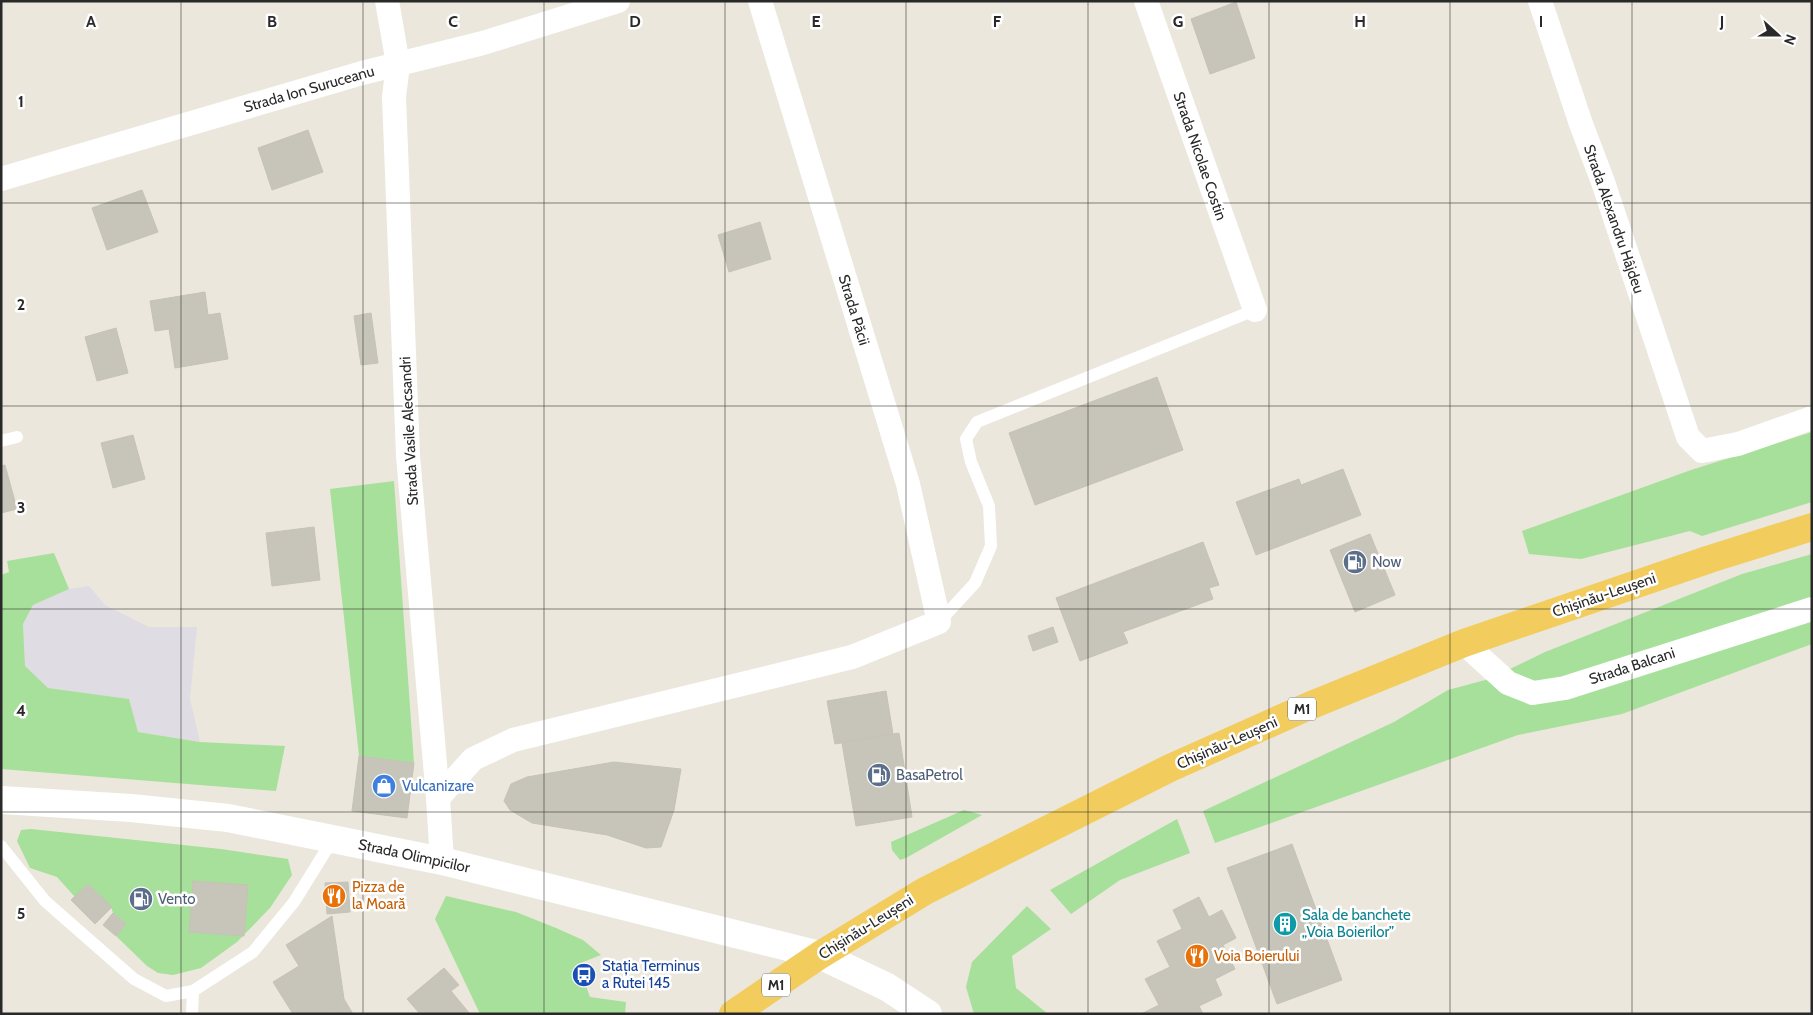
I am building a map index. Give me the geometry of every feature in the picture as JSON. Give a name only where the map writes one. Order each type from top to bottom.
[{"type":"highway","name":"Chișinău-Leușeni","points":[[733,1014],[820,955],[924,891],[1170,768],[1309,706],[1464,643],[1710,559],[1812,527]]},
{"type":"main road","name":"Strada Olimpicilor","points":[[1,800],[131,808],[228,818],[442,861],[820,955],[887,987],[928,1014]]},
{"type":"street","name":"Strada Vasile Alecsandri","points":[[387,1],[398,64],[394,97],[408,456],[442,861]]},
{"type":"street","name":"Strada Ion Suruceanu","points":[[1,179],[398,64],[483,43],[618,1]]},
{"type":"street","name":"Strada Păcii","points":[[760,1],[908,484],[939,622]]},
{"type":"street","name":"Strada Nicolae Costin","points":[[1146,1],[1255,310]]},
{"type":"street","name":"Strada Alexandru Hâjdeu","points":[[1540,1],[1688,437],[1702,452],[1738,444],[1812,418]]},
{"type":"street","name":"Strada Balcani","points":[[1464,643],[1508,683],[1533,693],[1565,688],[1812,609]]},
{"type":"street","points":[[438,798],[473,759],[513,740],[852,657],[939,622]]},
{"type":"lane","points":[[939,622],[975,582],[991,546],[989,506],[971,462],[966,439],[978,422],[1255,310]]},
{"type":"lane","points":[[1,441],[17,437]]},
{"type":"lane","points":[[1,846],[45,901],[134,978],[166,996],[193,992],[253,952],[294,902],[333,839]]},
{"type":"lane","points":[[192,1014],[193,992]]},
{"type":"shaded area","points":[[89,586],[105,605],[149,627],[197,627],[190,699],[200,742],[138,732],[128,699],[48,688],[25,666],[23,624],[33,605],[69,589]]},
{"type":"green space","points":[[1812,432],[1812,502],[1702,536],[1690,531],[1581,559],[1529,554],[1522,531],[1691,470]]},
{"type":"green space","points":[[394,481],[414,763],[359,756],[330,489]]},
{"type":"green space","points":[[54,553],[69,589],[33,605],[23,624],[25,666],[48,688],[129,699],[138,732],[200,742],[285,746],[276,791],[1,769],[1,575],[9,572],[7,561]]},
{"type":"green space","points":[[1812,554],[1812,644],[1622,714],[1518,735],[1215,843],[1203,811],[1394,722],[1448,690],[1489,679],[1545,652],[1742,574]]},
{"type":"green space","points":[[964,810],[982,815],[906,858],[900,860],[892,850],[891,842]]},
{"type":"green space","points":[[1177,819],[1190,853],[1120,880],[1071,914],[1050,890]]},
{"type":"green space","points":[[31,829],[221,849],[288,859],[292,875],[270,908],[237,942],[201,968],[173,975],[158,973],[147,966],[116,936],[126,924],[113,913],[111,907],[88,884],[75,897],[57,877],[30,868],[17,841],[21,830]]},
{"type":"green space","points":[[446,896],[516,912],[583,940],[601,955],[578,964],[590,997],[626,1002],[625,1014],[480,1014],[435,919]]},
{"type":"green space","points":[[1027,906],[1051,929],[1012,956],[1016,988],[1048,1014],[974,1014],[966,987],[972,962]]},
{"type":"building","points":[[1236,2],[1255,58],[1210,74],[1191,19]]},
{"type":"building","points":[[308,130],[323,172],[272,190],[258,148]]},
{"type":"building","points":[[142,190],[158,232],[107,250],[92,208]]},
{"type":"building","points":[[760,222],[771,259],[729,272],[718,235]]},
{"type":"building","points":[[205,292],[208,315],[220,313],[228,359],[175,368],[169,329],[155,331],[150,301]]},
{"type":"building","points":[[371,313],[378,363],[361,365],[354,316]]},
{"type":"building","points":[[116,328],[128,373],[97,381],[85,337]]},
{"type":"building","points":[[1157,377],[1183,450],[1035,505],[1009,433]]},
{"type":"building","points":[[133,435],[145,479],[113,488],[101,443]]},
{"type":"building","points":[[5,465],[17,509],[1,513],[1,466]]},
{"type":"building","points":[[1343,469],[1361,515],[1256,555],[1236,502],[1299,479],[1301,485]]},
{"type":"building","points":[[314,527],[320,580],[272,586],[266,533]]},
{"type":"building","points":[[1370,534],[1395,595],[1355,612],[1330,550]]},
{"type":"building","points":[[1203,542],[1219,585],[1209,588],[1213,599],[1123,632],[1128,643],[1080,661],[1056,598]]},
{"type":"building","points":[[1053,627],[1058,642],[1033,651],[1028,636]]},
{"type":"building","points":[[886,691],[893,734],[835,744],[827,701]]},
{"type":"building","points":[[899,733],[912,817],[856,826],[842,743]]},
{"type":"building","points":[[359,756],[414,763],[407,818],[352,811]]},
{"type":"building","points":[[614,762],[681,769],[674,810],[661,847],[646,848],[607,835],[532,823],[510,810],[504,801],[511,784],[527,777]]},
{"type":"building","name":"Sala de banchete „Voia Boierilor”","points":[[1292,844],[1342,980],[1277,1004],[1227,868]]},
{"type":"building","points":[[193,881],[248,885],[244,936],[189,932]]},
{"type":"building","points":[[348,882],[350,912],[327,914],[325,883]]},
{"type":"building","points":[[88,884],[112,907],[95,924],[71,900]]},
{"type":"building","name":"Voia Boierului","points":[[1199,897],[1209,917],[1222,910],[1236,938],[1223,945],[1235,969],[1215,979],[1222,995],[1199,1006],[1203,1014],[1141,1014],[1159,1005],[1145,979],[1170,967],[1157,941],[1182,929],[1173,910]]},
{"type":"building","points":[[113,913],[126,924],[116,936],[103,925]]},
{"type":"building","points":[[332,916],[344,999],[321,1014],[293,1014],[273,982],[299,966],[286,945]]},
{"type":"building","points":[[444,968],[459,985],[451,991],[470,1014],[420,1014],[407,999]]},
{"type":"building","points":[[344,999],[353,1014],[321,1014]]},
{"type":"place","name":"Now","points":[[1355,562]]},
{"type":"place","name":"BasaPetrol","points":[[879,775]]},
{"type":"place","name":"Vulcanizare","points":[[384,786]]},
{"type":"place","name":"Pizza de la Moară","points":[[334,896]]},
{"type":"place","name":"Vento","points":[[141,899]]},
{"type":"place","name":"Sala de banchete „Voia Boierilor”","points":[[1285,924]]},
{"type":"place","name":"Voia Boierului","points":[[1197,956]]},
{"type":"place","name":"Stația Terminus a Rutei 145","points":[[584,975]]}]
